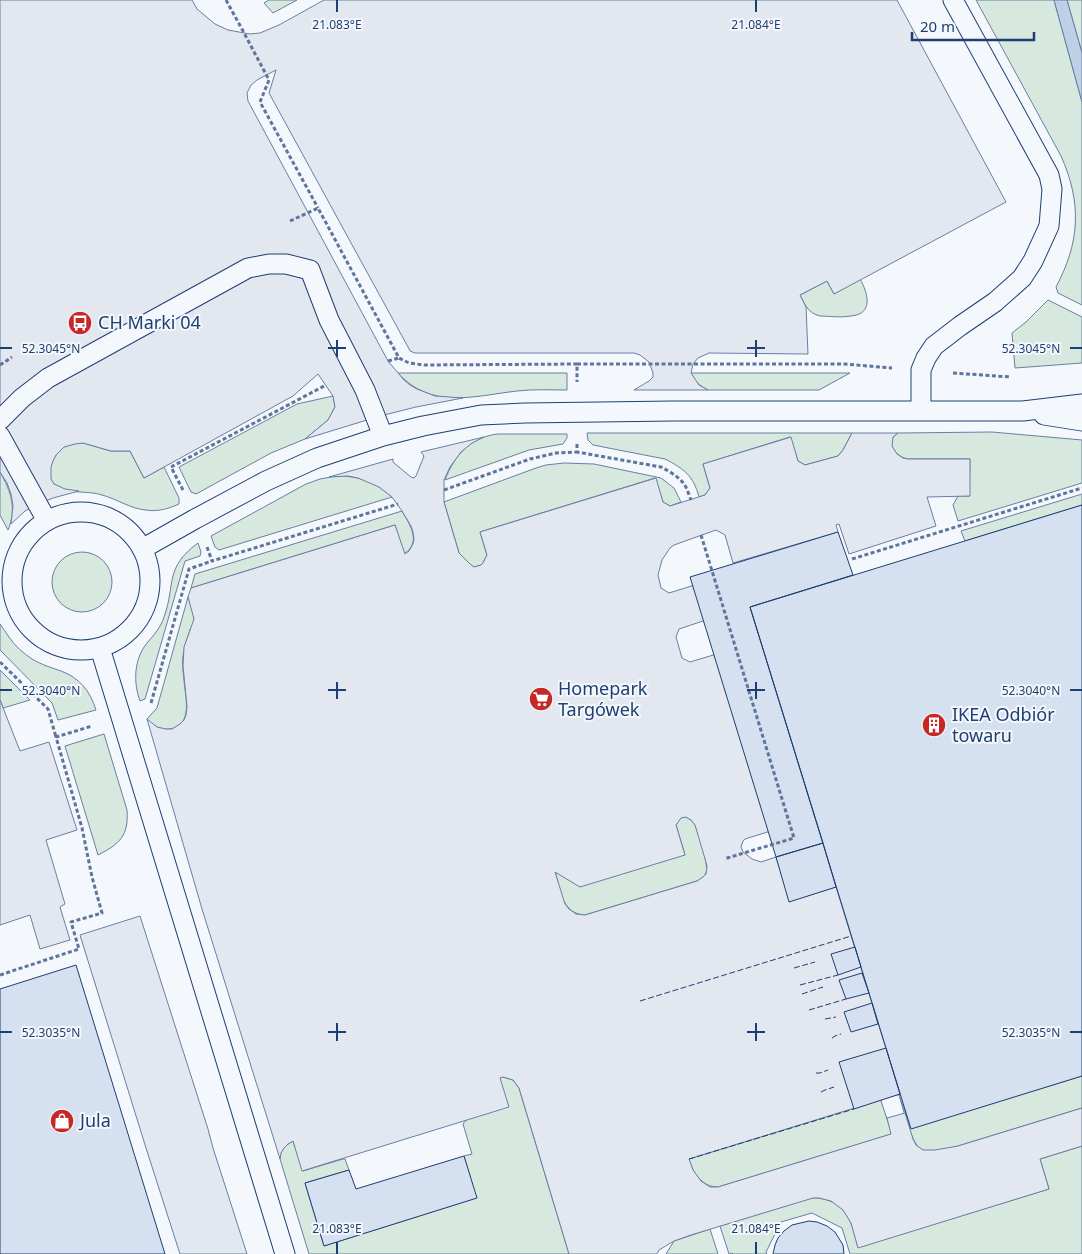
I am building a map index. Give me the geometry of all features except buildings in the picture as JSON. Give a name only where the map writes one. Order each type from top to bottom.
[{"type":"lane","points":[[921,411],[921,370],[926,358],[934,346],[995,302],[1022,278],[1033,261],[1049,226],[1051,202],[1052,188],[1049,175],[953,0]]},
{"type":"lane","points":[[0,420],[22,398],[48,378],[248,268],[269,264],[286,264],[310,270],[329,320],[365,390],[383,436]]},
{"type":"lane","points":[[142,549],[266,481],[317,458],[383,436],[423,426],[481,416],[525,413],[673,411],[1023,411],[1082,404]]},
{"type":"lane","points":[[1023,411],[1082,421]]},
{"type":"lane","points":[[0,436],[47,521]]},
{"type":"lane","points":[[87,512],[113,519],[135,537],[142,549],[150,570],[150,592],[147,603],[136,623],[129,631],[100,648],[75,651],[50,644],[30,629],[16,608],[6,583],[20,547],[28,536],[36,528],[59,515],[87,512]]},
{"type":"lane","points":[[100,648],[285,1254]]},
{"type":"path","points":[[226,0],[269,80],[260,102],[399,358],[409,363],[424,365],[844,364],[1019,378]]},
{"type":"path","points":[[290,221],[318,208]]},
{"type":"path","points":[[0,365],[12,357]]},
{"type":"path","points":[[388,361],[399,358]]},
{"type":"path","points":[[577,364],[577,390]]},
{"type":"path","points":[[576,452],[577,443]]},
{"type":"path","points":[[444,490],[530,459],[556,453],[576,452],[666,470],[685,484],[690,500]]},
{"type":"path","points":[[852,559],[1082,488]]},
{"type":"path","points":[[701,535],[794,838],[724,859]]},
{"type":"path","points":[[56,738],[142,711],[151,703],[189,569],[212,561]]},
{"type":"path","points":[[0,662],[48,709],[82,828],[92,877],[102,912],[71,922],[79,949],[0,975]]},
{"type":"shaded area","points":[[0,0],[192,0],[197,9],[215,24],[228,30],[250,34],[260,33],[279,25],[324,0],[897,0],[1006,202],[834,294],[827,281],[800,295],[806,307],[808,354],[709,353],[698,358],[693,364],[691,373],[699,385],[708,390],[634,390],[649,381],[653,377],[653,373],[649,362],[634,353],[415,353],[410,351],[269,93],[276,70],[251,85],[247,93],[248,101],[388,361],[404,380],[417,389],[435,396],[463,398],[380,416],[305,439],[328,420],[335,407],[333,396],[318,374],[293,396],[144,478],[130,451],[111,451],[83,443],[64,447],[53,461],[51,479],[54,484],[65,489],[79,491],[38,504],[25,511],[11,524],[13,506],[11,494],[0,472]]},
{"type":"shaded area","points":[[269,0],[297,0],[273,13],[264,3]]},
{"type":"shaded area","points":[[976,0],[1054,0],[1082,102],[1082,305],[1058,293],[1056,287],[1070,254],[1074,238],[1075,206],[1068,173],[1061,156]]},
{"type":"shaded area","points":[[1067,0],[1082,0],[1082,53]]},
{"type":"shaded area","points":[[860,279],[867,296],[866,307],[858,314],[847,317],[816,315],[807,308],[800,295],[827,281],[834,294]]},
{"type":"shaded area","points":[[1048,300],[1082,317],[1082,363],[1015,368],[1012,333]]},
{"type":"shaded area","points":[[398,373],[567,373],[567,390],[523,390],[454,398],[424,392],[411,385]]},
{"type":"shaded area","points":[[691,373],[850,373],[819,390],[708,390],[698,383]]},
{"type":"shaded area","points":[[333,396],[335,407],[328,420],[305,439],[271,453],[196,494],[191,492],[179,467],[297,404]]},
{"type":"shaded area","points":[[992,432],[1082,440],[1082,483],[958,521],[953,505],[958,496],[969,496],[970,459],[908,459],[897,454],[891,443],[893,437],[898,433]]},
{"type":"shaded area","points":[[587,433],[852,433],[838,456],[805,465],[798,461],[790,437],[703,464],[710,488],[705,495],[699,497],[694,483],[687,473],[665,459],[593,445],[588,440]]},
{"type":"shaded area","points":[[852,433],[898,433],[893,437],[892,446],[897,454],[903,458],[970,459],[970,496],[927,497],[936,526],[849,554],[839,524],[836,525],[838,532],[733,563],[725,535],[716,530],[670,548],[662,560],[658,575],[661,588],[669,593],[698,584],[709,619],[679,629],[676,637],[682,658],[690,662],[720,653],[774,830],[745,839],[741,847],[743,852],[752,859],[761,862],[776,857],[790,901],[836,887],[900,1094],[689,1159],[693,1170],[701,1181],[710,1187],[718,1187],[891,1134],[887,1118],[905,1113],[916,1145],[923,1150],[935,1150],[958,1146],[1082,1108],[1082,1146],[1040,1159],[1049,1189],[858,1248],[851,1223],[843,1210],[831,1201],[813,1198],[674,1241],[659,1250],[657,1254],[569,1254],[519,1088],[513,1080],[503,1077],[500,1078],[509,1107],[302,1171],[293,1141],[284,1148],[280,1159],[202,909],[147,719],[157,727],[172,729],[184,720],[186,715],[187,706],[183,666],[184,647],[194,619],[188,597],[191,588],[395,525],[405,554],[413,544],[413,532],[392,497],[379,487],[358,478],[348,476],[329,477],[393,459],[394,463],[414,478],[424,456],[421,452],[484,437],[472,443],[461,452],[450,467],[444,480],[444,502],[459,553],[474,567],[481,565],[487,555],[480,532],[656,478],[663,502],[670,506],[705,495],[710,488],[703,464],[791,437],[798,461],[805,465],[838,456]],"holes":[[[686,817],[695,825],[707,866],[706,874],[703,877],[697,881],[585,915],[576,914],[565,904],[555,872],[580,887],[685,855],[676,825],[681,818]]]},
{"type":"shaded area","points":[[498,434],[567,434],[567,438],[563,444],[529,450],[445,480],[453,463],[464,449],[479,439]]},
{"type":"shaded area","points":[[83,443],[111,451],[130,451],[144,478],[164,467],[179,498],[179,504],[167,509],[150,511],[129,506],[102,495],[65,490],[54,484],[51,480],[50,469],[57,454],[64,447]]},
{"type":"shaded area","points":[[564,463],[594,464],[661,478],[674,488],[681,502],[670,506],[663,502],[655,478],[480,532],[487,555],[481,565],[474,567],[470,565],[459,553],[444,502],[536,468]]},
{"type":"shaded area","points":[[0,472],[12,500],[12,515],[8,530],[0,515]]},
{"type":"shaded area","points":[[336,476],[352,477],[372,483],[392,497],[219,550],[215,547],[211,536],[306,484]]},
{"type":"shaded area","points":[[1082,494],[1082,505],[965,541],[961,531]]},
{"type":"shaded area","points":[[402,511],[413,533],[412,544],[404,554],[395,525],[191,588],[195,574]]},
{"type":"shaded area","points":[[198,543],[201,552],[200,556],[185,561],[145,699],[140,701],[136,686],[139,656],[163,621],[175,569],[187,552]]},
{"type":"shaded area","points":[[76,552],[88,552],[99,557],[107,565],[112,576],[110,594],[99,607],[88,612],[76,612],[65,607],[57,599],[52,588],[52,576],[57,565],[65,557]]},
{"type":"shaded area","points":[[188,597],[194,622],[185,646],[183,659],[186,701],[185,716],[178,726],[163,729],[154,726],[147,719],[157,708]]},
{"type":"shaded area","points":[[0,624],[19,649],[29,657],[68,674],[79,681],[91,697],[96,710],[58,720],[52,703],[0,650]]},
{"type":"shaded area","points":[[0,670],[30,700],[3,708],[0,700]]},
{"type":"shaded area","points":[[0,700],[20,751],[49,742],[77,830],[46,840],[65,904],[60,907],[70,940],[40,949],[30,915],[0,925]]},
{"type":"shaded area","points":[[104,734],[127,810],[127,819],[122,838],[112,847],[98,855],[65,746]]},
{"type":"shaded area","points":[[681,817],[686,817],[692,821],[699,835],[707,869],[702,878],[585,915],[577,914],[567,906],[563,900],[555,871],[685,855],[676,825]]},
{"type":"shaded area","points":[[140,916],[247,1254],[180,1254],[146,1148],[80,935]]},
{"type":"shaded area","points":[[1082,1076],[1082,1108],[945,1150],[936,1151],[922,1150],[914,1141],[899,1095],[911,1128]]},
{"type":"shaded area","points":[[500,1078],[513,1080],[519,1088],[569,1254],[309,1254],[280,1159],[282,1150],[286,1146],[293,1141],[303,1171],[345,1159],[349,1170],[305,1183],[324,1246],[476,1198],[464,1156],[472,1154],[463,1124]]},
{"type":"shaded area","points":[[883,1099],[881,1101],[892,1134],[718,1187],[707,1185],[703,1182],[693,1169],[689,1159]]},
{"type":"shaded area","points":[[1082,1146],[1082,1254],[850,1254],[842,1228],[812,1213],[781,1222],[766,1252],[767,1254],[729,1254],[720,1226],[807,1199],[821,1199],[837,1205],[846,1214],[850,1220],[858,1247],[1049,1189],[1040,1159]]},
{"type":"shaded area","points":[[710,1229],[718,1254],[666,1254],[674,1241]]},
{"type":"water","points":[[1054,0],[1067,0],[1082,53],[1082,102]]},
{"type":"fence","points":[[640,1001],[851,936]]},
{"type":"fence","points":[[794,968],[815,962]]},
{"type":"fence","points":[[800,985],[838,975]]},
{"type":"fence","points":[[802,994],[823,987]]},
{"type":"fence","points":[[809,1010],[846,999]]},
{"type":"fence","points":[[825,1019],[836,1017]]},
{"type":"fence","points":[[832,1038],[841,1034]]},
{"type":"fence","points":[[816,1073],[828,1070]]},
{"type":"fence","points":[[821,1092],[834,1087]]},
{"type":"fence","points":[[689,1159],[854,1109]]},
{"type":"place","name":"CH Marki 04","points":[[80,323]]},
{"type":"place","name":"Homepark Targówek","points":[[541,699]]},
{"type":"place","name":"IKEA Odbiór towaru","points":[[934,725]]},
{"type":"place","name":"Jula","points":[[62,1121]]}]
